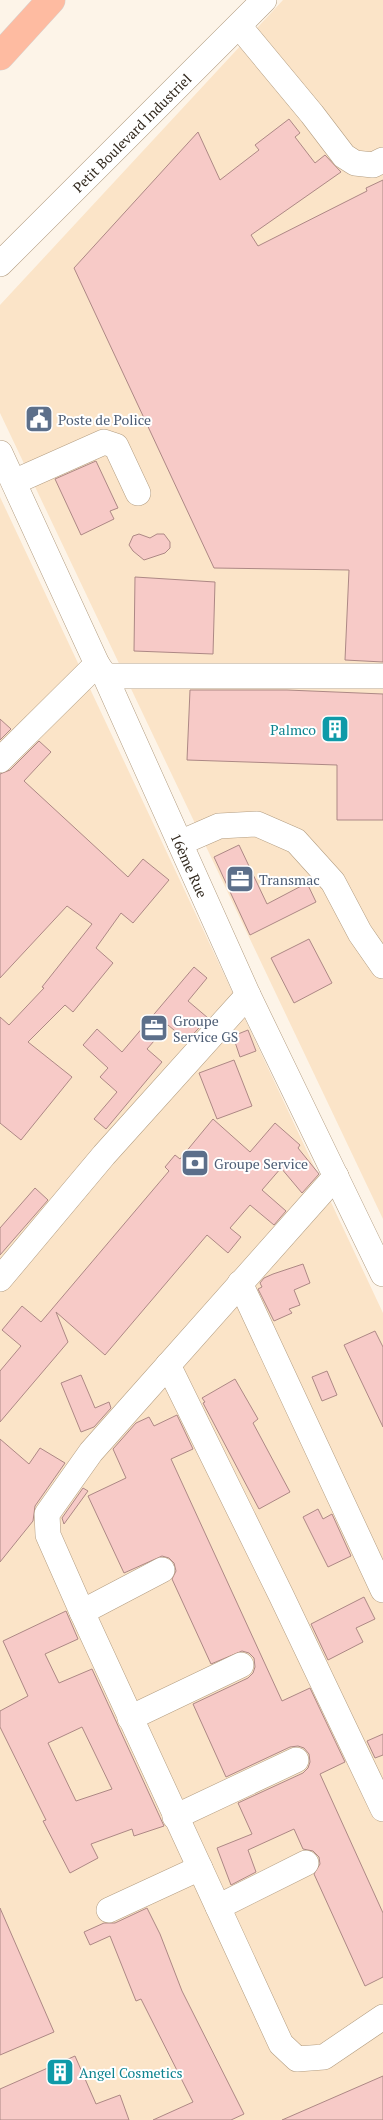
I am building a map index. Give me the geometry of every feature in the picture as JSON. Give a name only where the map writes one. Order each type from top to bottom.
[{"type":"highway","points":[[0,56],[51,0]]},
{"type":"street","name":"Petit Boulevard Industriel","points":[[0,264],[264,0]]},
{"type":"street","points":[[239,26],[344,156],[355,163],[372,165],[383,160]]},
{"type":"street","points":[[14,482],[104,442],[116,446],[138,492]]},
{"type":"street","name":"16ème Rue","points":[[0,453],[101,670],[248,995],[383,1274]]},
{"type":"street","points":[[0,760],[101,670],[383,676]]},
{"type":"street","points":[[180,843],[219,826],[256,824],[296,841],[333,882],[360,933],[383,966]]},
{"type":"street","points":[[0,1279],[104,1155],[248,995]]},
{"type":"street","points":[[336,1176],[91,1452],[47,1514],[48,1535],[175,1817],[281,2044],[297,2059],[324,2057],[383,2016]]},
{"type":"street","points":[[240,1283],[383,1590]]},
{"type":"street","points":[[168,1365],[281,1594],[383,1809]]},
{"type":"street","points":[[82,1612],[162,1570]]},
{"type":"street","points":[[130,1718],[241,1665]]},
{"type":"street","points":[[175,1817],[296,1760]]},
{"type":"street","points":[[218,1907],[306,1863]]},
{"type":"street","points":[[108,1910],[200,1868]]},
{"type":"shaded area","points":[[283,0],[383,0],[383,1219],[0,413],[0,305]]},
{"type":"shaded area","points":[[0,497],[383,1313],[383,2120],[0,2120]]},
{"type":"building","points":[[289,119],[300,133],[295,137],[315,163],[325,155],[341,172],[251,235],[258,246],[367,191],[366,188],[383,180],[383,662],[345,660],[349,570],[214,568],[74,268],[198,132],[220,180],[259,150],[255,145]]},
{"type":"building","points":[[96,461],[118,508],[110,511],[114,519],[81,535],[55,479]]},
{"type":"building","points":[[139,534],[150,538],[157,534],[164,534],[170,542],[170,548],[165,553],[144,560],[129,545],[133,536]]},
{"type":"building","points":[[135,577],[215,582],[213,654],[134,651]]},
{"type":"building","points":[[190,690],[287,690],[383,694],[383,820],[337,820],[337,765],[187,760]]},
{"type":"building","points":[[0,719],[11,729],[0,740]]},
{"type":"building","points":[[39,741],[51,752],[24,781],[128,877],[143,859],[169,880],[133,923],[121,913],[96,948],[113,963],[73,1012],[65,1005],[28,1042],[72,1077],[21,1140],[0,1123],[0,1017],[9,1025],[44,988],[42,987],[92,924],[67,906],[0,978],[0,774],[10,770]]},
{"type":"building","points":[[239,845],[267,904],[307,883],[316,902],[250,935],[214,857]]},
{"type":"building","points":[[309,939],[332,983],[294,1003],[271,958]]},
{"type":"building","points":[[194,967],[207,978],[188,1001],[208,1018],[187,1041],[168,1025],[147,1049],[162,1062],[106,1129],[94,1119],[117,1092],[100,1077],[108,1068],[83,1045],[97,1029],[122,1052]]},
{"type":"building","points":[[248,1030],[256,1051],[240,1057],[233,1036]]},
{"type":"building","points":[[234,1060],[252,1106],[217,1119],[199,1073]]},
{"type":"building","points":[[213,1119],[250,1152],[275,1123],[300,1145],[298,1148],[319,1174],[302,1193],[281,1168],[262,1190],[286,1211],[274,1225],[250,1205],[230,1228],[241,1237],[228,1253],[207,1235],[105,1355],[56,1312],[68,1342],[0,1422],[0,1371],[21,1346],[2,1330],[22,1306],[41,1322],[169,1171],[165,1167],[175,1155],[180,1159]]},
{"type":"building","points":[[35,1188],[48,1200],[0,1255],[0,1228]]},
{"type":"building","points":[[303,1264],[310,1283],[294,1290],[300,1305],[289,1309],[292,1313],[274,1321],[258,1289],[262,1287],[260,1283],[264,1278],[273,1274]]},
{"type":"building","points":[[375,1331],[383,1347],[383,1427],[344,1345]]},
{"type":"building","points":[[327,1371],[337,1395],[322,1401],[312,1377]]},
{"type":"building","points":[[81,1375],[95,1408],[109,1402],[111,1408],[94,1427],[81,1432],[61,1383]]},
{"type":"building","points":[[235,1379],[258,1419],[253,1423],[290,1492],[259,1509],[202,1398]]},
{"type":"building","points":[[177,1415],[193,1449],[171,1459],[282,1701],[310,1688],[345,1762],[320,1774],[383,1913],[383,1977],[365,1986],[314,1874],[320,1864],[319,1857],[313,1851],[303,1849],[294,1829],[248,1850],[256,1872],[231,1885],[217,1848],[252,1834],[238,1803],[303,1773],[308,1768],[310,1762],[309,1754],[304,1748],[298,1746],[290,1747],[226,1777],[193,1704],[248,1678],[253,1673],[255,1667],[254,1658],[249,1653],[242,1651],[211,1664],[172,1579],[176,1571],[174,1563],[169,1558],[162,1556],[124,1573],[88,1496],[126,1478],[113,1449],[136,1423],[149,1417],[154,1426]]},
{"type":"building","points":[[0,1439],[29,1464],[40,1448],[65,1463],[35,1506],[33,1521],[0,1562]]},
{"type":"building","points":[[83,1488],[88,1491],[64,1524],[62,1518]]},
{"type":"building","points":[[318,1509],[323,1519],[332,1514],[351,1556],[328,1567],[303,1517]]},
{"type":"building","points":[[364,1597],[375,1619],[356,1628],[363,1642],[328,1660],[311,1624]]},
{"type":"building","points":[[66,1611],[78,1639],[45,1654],[59,1683],[92,1669],[164,1826],[134,1836],[132,1829],[91,1844],[98,1858],[70,1873],[43,1821],[46,1820],[0,1727],[0,1711],[28,1696],[3,1641]],"holes":[[[82,1727],[112,1789],[76,1801],[48,1743]]]},
{"type":"building","points":[[383,1734],[383,1755],[375,1758],[367,1741]]},
{"type":"building","points":[[0,1908],[54,2032],[0,2055]]},
{"type":"building","points":[[147,1908],[160,1934],[182,1991],[244,2114],[231,2120],[153,2120],[193,2102],[141,1999],[136,2001],[110,1936],[90,1945],[84,1932],[104,1923],[115,1923]]},
{"type":"building","name":"Angel Cosmetics","points":[[75,2056],[96,2104],[120,2095],[129,2120],[0,2120],[0,2089]]},
{"type":"building","points":[[383,2076],[383,2120],[282,2120]]},
{"type":"place","name":"Poste de Police","points":[[39,419]]},
{"type":"place","name":"Palmco","points":[[335,729]]},
{"type":"place","name":"Transmac","points":[[240,879]]},
{"type":"place","name":"Groupe Service GS","points":[[154,1028]]},
{"type":"place","name":"Groupe Service","points":[[195,1163]]},
{"type":"place","name":"Angel Cosmetics","points":[[60,2072]]}]
